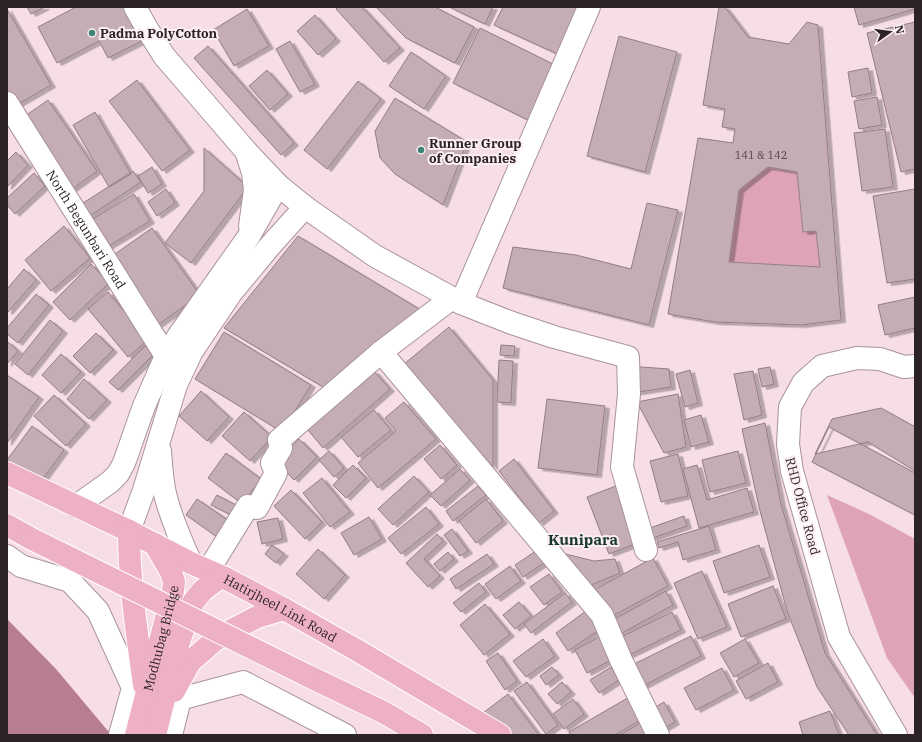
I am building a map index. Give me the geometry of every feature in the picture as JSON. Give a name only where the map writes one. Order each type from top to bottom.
[{"type":"main road","name":"Hatirjheel Link Road","points":[[7,472],[129,531],[284,609],[500,735]]},
{"type":"main road","points":[[103,519],[115,534],[131,568]]},
{"type":"main road","points":[[7,525],[30,538],[385,713],[422,735]]},
{"type":"main road","points":[[129,531],[134,609],[149,707]]},
{"type":"main road","name":"Modhubag Bridge","points":[[155,544],[171,572],[174,582],[149,707],[155,735]]},
{"type":"main road","name":"Modhubag Bridge","points":[[136,735],[177,648],[190,608],[203,590],[218,579],[208,571]]},
{"type":"main road","points":[[149,707],[190,662],[214,641],[256,617],[284,609]]},
{"type":"street","points":[[135,7],[164,56],[246,151],[278,185],[305,207],[375,256],[457,300],[512,324],[628,357],[629,394],[622,467],[646,550]]},
{"type":"street","points":[[159,442],[164,492],[176,530],[208,571],[248,506],[257,508],[276,473],[272,463],[281,448],[279,440],[381,352],[457,300],[589,7]]},
{"type":"street","name":"North Begunbari Road","points":[[7,103],[166,356]]},
{"type":"street","points":[[246,151],[253,173],[255,190],[249,236]]},
{"type":"street","points":[[76,506],[110,482],[118,474],[124,463],[144,406],[166,356],[249,236],[278,185]]},
{"type":"street","points":[[129,531],[144,490],[176,385],[192,351],[231,293],[305,207]]},
{"type":"street","points":[[381,352],[602,615],[621,660],[658,735]]},
{"type":"street","name":"RHD Office Road","points":[[896,735],[839,637],[792,471],[788,444],[790,407],[803,383],[822,366],[857,358],[880,360],[911,369]]},
{"type":"street","points":[[7,556],[21,566],[70,581],[98,611],[133,688],[120,735]]},
{"type":"street","points":[[171,735],[180,698],[243,682],[345,735]]},
{"type":"shaded area","points":[[768,167],[797,172],[803,232],[816,231],[820,267],[729,262],[739,190]]},
{"type":"shaded area","points":[[827,495],[869,514],[915,539],[915,698],[887,658]]},
{"type":"shaded area","points":[[7,619],[56,669],[108,731],[123,735],[7,735]]},
{"type":"building","points":[[27,7],[45,7],[31,14]]},
{"type":"building","name":"Padma PolyCotton","points":[[76,7],[130,7],[146,39],[108,58],[99,41],[57,63],[38,27]]},
{"type":"building","points":[[338,7],[362,7],[400,48],[384,62],[336,9]]},
{"type":"building","points":[[376,7],[435,7],[474,27],[455,63],[406,38]]},
{"type":"building","points":[[451,7],[493,7],[485,24]]},
{"type":"building","points":[[503,7],[583,7],[564,57],[494,25]]},
{"type":"building","points":[[719,7],[725,7],[748,37],[789,44],[807,22],[818,25],[841,320],[801,325],[715,322],[668,314],[698,138],[733,143],[735,129],[722,127],[725,109],[703,105]],"holes":[[[768,167],[797,172],[803,232],[816,231],[820,267],[729,262],[739,190]]]},
{"type":"building","points":[[854,7],[915,7],[915,9],[859,25]]},
{"type":"building","points":[[7,9],[51,85],[13,107],[7,95]]},
{"type":"building","points":[[247,9],[269,46],[234,66],[213,30]]},
{"type":"building","points":[[315,15],[336,39],[318,55],[297,31]]},
{"type":"building","points":[[915,22],[915,169],[901,172],[867,33]]},
{"type":"building","points":[[480,28],[561,68],[534,123],[453,83]]},
{"type":"building","points":[[619,36],[677,52],[645,172],[587,156]]},
{"type":"building","points":[[290,41],[315,84],[300,92],[276,49]]},
{"type":"building","points":[[208,46],[294,143],[281,155],[194,58]]},
{"type":"building","points":[[411,52],[446,76],[424,109],[389,86]]},
{"type":"building","points":[[868,68],[872,93],[852,97],[848,72]]},
{"type":"building","points":[[267,70],[288,94],[270,110],[249,86]]},
{"type":"building","points":[[137,80],[190,150],[162,171],[109,101]]},
{"type":"building","points":[[358,81],[381,99],[327,169],[304,150]]},
{"type":"building","points":[[877,97],[882,125],[859,129],[854,101]]},
{"type":"building","name":"Runner Group of Companies","points":[[395,98],[467,142],[443,205],[395,174],[380,158],[375,131]]},
{"type":"building","points":[[48,100],[97,171],[71,190],[21,119]]},
{"type":"building","points":[[95,112],[131,174],[109,187],[73,125]]},
{"type":"building","points":[[885,129],[893,187],[862,191],[854,133]]},
{"type":"building","points":[[204,148],[248,187],[191,263],[165,243],[204,191]]},
{"type":"building","points":[[16,152],[28,165],[7,187],[7,161]]},
{"type":"building","points":[[152,167],[162,184],[148,193],[138,176]]},
{"type":"building","points":[[133,171],[141,182],[88,217],[80,205]]},
{"type":"building","points":[[34,173],[45,186],[15,214],[7,205],[7,198]]},
{"type":"building","points":[[166,189],[175,203],[157,216],[148,202]]},
{"type":"building","points":[[915,189],[915,279],[887,283],[873,196]]},
{"type":"building","points":[[134,194],[150,221],[107,247],[91,220]]},
{"type":"building","points":[[647,203],[678,210],[649,325],[503,288],[513,247],[576,255],[631,269]]},
{"type":"building","points":[[64,226],[90,258],[51,291],[25,260]]},
{"type":"building","points":[[152,228],[200,295],[156,326],[108,259]]},
{"type":"building","points":[[298,236],[421,310],[328,390],[224,328]]},
{"type":"building","points":[[91,264],[109,283],[70,320],[53,302]]},
{"type":"building","points":[[24,269],[36,280],[8,312],[7,289]]},
{"type":"building","points":[[108,292],[148,340],[128,357],[88,309]]},
{"type":"building","points":[[36,294],[49,305],[18,343],[7,334],[7,328]]},
{"type":"building","points":[[915,297],[915,328],[885,335],[878,305]]},
{"type":"building","points":[[50,320],[63,331],[28,375],[15,364]]},
{"type":"building","points":[[449,327],[493,380],[493,467],[404,364]]},
{"type":"building","points":[[224,332],[311,385],[282,432],[195,379]]},
{"type":"building","points":[[96,333],[113,350],[90,373],[73,356]]},
{"type":"building","points":[[7,341],[18,351],[7,364]]},
{"type":"building","points":[[501,345],[515,346],[514,356],[500,355]]},
{"type":"building","points":[[145,346],[154,354],[118,390],[109,382]]},
{"type":"building","points":[[61,354],[81,372],[61,393],[42,375]]},
{"type":"building","points":[[499,360],[513,361],[511,403],[497,402]]},
{"type":"building","points":[[628,366],[669,369],[671,387],[632,393]]},
{"type":"building","points":[[770,367],[774,384],[762,387],[758,369]]},
{"type":"building","points":[[690,370],[698,403],[685,407],[676,374]]},
{"type":"building","points":[[374,371],[390,389],[323,448],[308,430]]},
{"type":"building","points":[[753,371],[762,415],[744,420],[734,374]]},
{"type":"building","points":[[7,375],[39,397],[7,443]]},
{"type":"building","points":[[84,379],[107,400],[89,419],[67,399]]},
{"type":"building","points":[[201,391],[229,417],[207,441],[179,416]]},
{"type":"building","points":[[678,394],[686,447],[664,453],[637,402]]},
{"type":"building","points":[[54,395],[86,424],[66,446],[34,416]]},
{"type":"building","points":[[547,399],[605,406],[597,475],[538,468]]},
{"type":"building","points":[[404,402],[436,439],[378,488],[358,463],[396,431],[385,418]]},
{"type":"building","points":[[881,408],[915,427],[915,471],[868,442],[815,454],[832,419]]},
{"type":"building","points":[[374,410],[391,430],[358,457],[341,437]]},
{"type":"building","points":[[244,412],[272,437],[250,461],[222,436]]},
{"type":"building","points":[[701,415],[709,442],[691,447],[684,420]]},
{"type":"building","points":[[765,423],[781,504],[825,653],[877,735],[849,735],[817,687],[787,611],[759,507],[742,429]]},
{"type":"building","points":[[32,426],[64,450],[39,484],[7,460]]},
{"type":"building","points":[[829,427],[915,473],[915,515],[812,462]]},
{"type":"building","points":[[299,439],[317,457],[294,480],[276,461]]},
{"type":"building","points":[[440,445],[457,465],[441,479],[424,459]]},
{"type":"building","points":[[329,451],[344,468],[334,477],[319,460]]},
{"type":"building","points":[[738,451],[746,483],[710,492],[702,460]]},
{"type":"building","points":[[226,453],[261,479],[242,504],[208,478]]},
{"type":"building","points":[[678,454],[688,496],[661,502],[650,461]]},
{"type":"building","points":[[514,459],[554,511],[539,523],[499,471]]},
{"type":"building","points":[[353,465],[366,478],[346,498],[333,485]]},
{"type":"building","points":[[697,465],[707,500],[747,488],[754,512],[699,528],[683,469]]},
{"type":"building","points":[[460,469],[470,480],[441,506],[430,495]]},
{"type":"building","points":[[414,476],[429,492],[393,525],[378,509]]},
{"type":"building","points":[[322,478],[350,512],[330,527],[303,493]]},
{"type":"building","points":[[478,486],[486,495],[453,521],[446,511]]},
{"type":"building","points":[[616,486],[638,543],[609,554],[587,497]]},
{"type":"building","points":[[291,490],[322,522],[305,539],[274,506]]},
{"type":"building","points":[[217,495],[238,506],[233,516],[211,505]]},
{"type":"building","points":[[197,499],[235,525],[224,542],[186,515]]},
{"type":"building","points":[[486,499],[503,521],[476,543],[459,521]]},
{"type":"building","points":[[426,507],[439,524],[401,554],[388,538]]},
{"type":"building","points":[[684,516],[687,526],[650,539],[647,529]]},
{"type":"building","points":[[369,517],[382,539],[354,555],[341,533]]},
{"type":"building","points":[[278,518],[283,539],[262,544],[257,522]]},
{"type":"building","points":[[709,526],[716,550],[683,560],[678,542],[659,548],[657,542]]},
{"type":"building","points":[[452,529],[468,551],[460,556],[444,535]]},
{"type":"building","points":[[437,534],[443,541],[424,559],[440,576],[428,587],[406,563]]},
{"type":"building","points":[[272,545],[284,554],[276,563],[265,554]]},
{"type":"building","points":[[759,545],[770,577],[724,593],[713,561]]},
{"type":"building","points":[[318,549],[345,575],[324,599],[296,574]]},
{"type":"building","points":[[545,549],[594,561],[615,559],[620,573],[579,590]]},
{"type":"building","points":[[536,551],[544,563],[523,577],[515,565]]},
{"type":"building","points":[[448,552],[454,559],[440,571],[434,564]]},
{"type":"building","points":[[487,554],[494,564],[456,589],[450,579]]},
{"type":"building","points":[[653,558],[668,586],[607,619],[592,591]]},
{"type":"building","points":[[510,566],[521,581],[496,599],[485,584]]},
{"type":"building","points":[[702,571],[727,627],[698,639],[674,583]]},
{"type":"building","points":[[549,574],[562,592],[544,605],[530,587]]},
{"type":"building","points":[[479,583],[486,592],[461,612],[453,603]]},
{"type":"building","points":[[773,586],[786,619],[741,637],[728,604]]},
{"type":"building","points":[[666,591],[673,605],[615,637],[607,623]]},
{"type":"building","points":[[565,593],[572,602],[531,633],[524,624]]},
{"type":"building","points":[[519,602],[531,616],[515,629],[503,615]]},
{"type":"building","points":[[485,604],[510,634],[484,655],[460,625]]},
{"type":"building","points":[[586,611],[599,630],[568,651],[556,633]]},
{"type":"building","points":[[672,612],[681,630],[623,658],[615,640]]},
{"type":"building","points":[[601,636],[613,659],[587,673],[575,650]]},
{"type":"building","points":[[691,636],[701,656],[643,686],[632,665]]},
{"type":"building","points":[[543,639],[555,656],[526,677],[513,661]]},
{"type":"building","points":[[745,639],[759,663],[734,677],[720,653]]},
{"type":"building","points":[[498,653],[517,681],[505,690],[486,661]]},
{"type":"building","points":[[768,663],[778,682],[746,699],[736,681]]},
{"type":"building","points":[[552,667],[559,675],[546,685],[540,676]]},
{"type":"building","points":[[611,667],[619,680],[599,693],[590,680]]},
{"type":"building","points":[[722,668],[734,690],[696,710],[684,688]]},
{"type":"building","points":[[527,682],[558,725],[546,734],[514,691]]},
{"type":"building","points":[[562,682],[571,692],[557,704],[548,694]]},
{"type":"building","points":[[508,694],[538,734],[537,735],[506,735],[479,716]]},
{"type":"building","points":[[631,696],[644,718],[615,735],[570,735],[569,732]]},
{"type":"building","points":[[573,699],[584,714],[564,729],[553,714]]},
{"type":"building","points":[[664,702],[675,722],[660,731],[649,711]]},
{"type":"building","points":[[830,711],[839,735],[803,735],[799,722]]},
{"type":"building","points":[[644,721],[652,735],[620,735]]},
{"type":"place","name":"Padma PolyCotton","points":[[92,33]]},
{"type":"place","name":"Runner Group of Companies","points":[[421,150]]},
{"type":"district","name":"Kunipara","points":[[583,540]]}]
